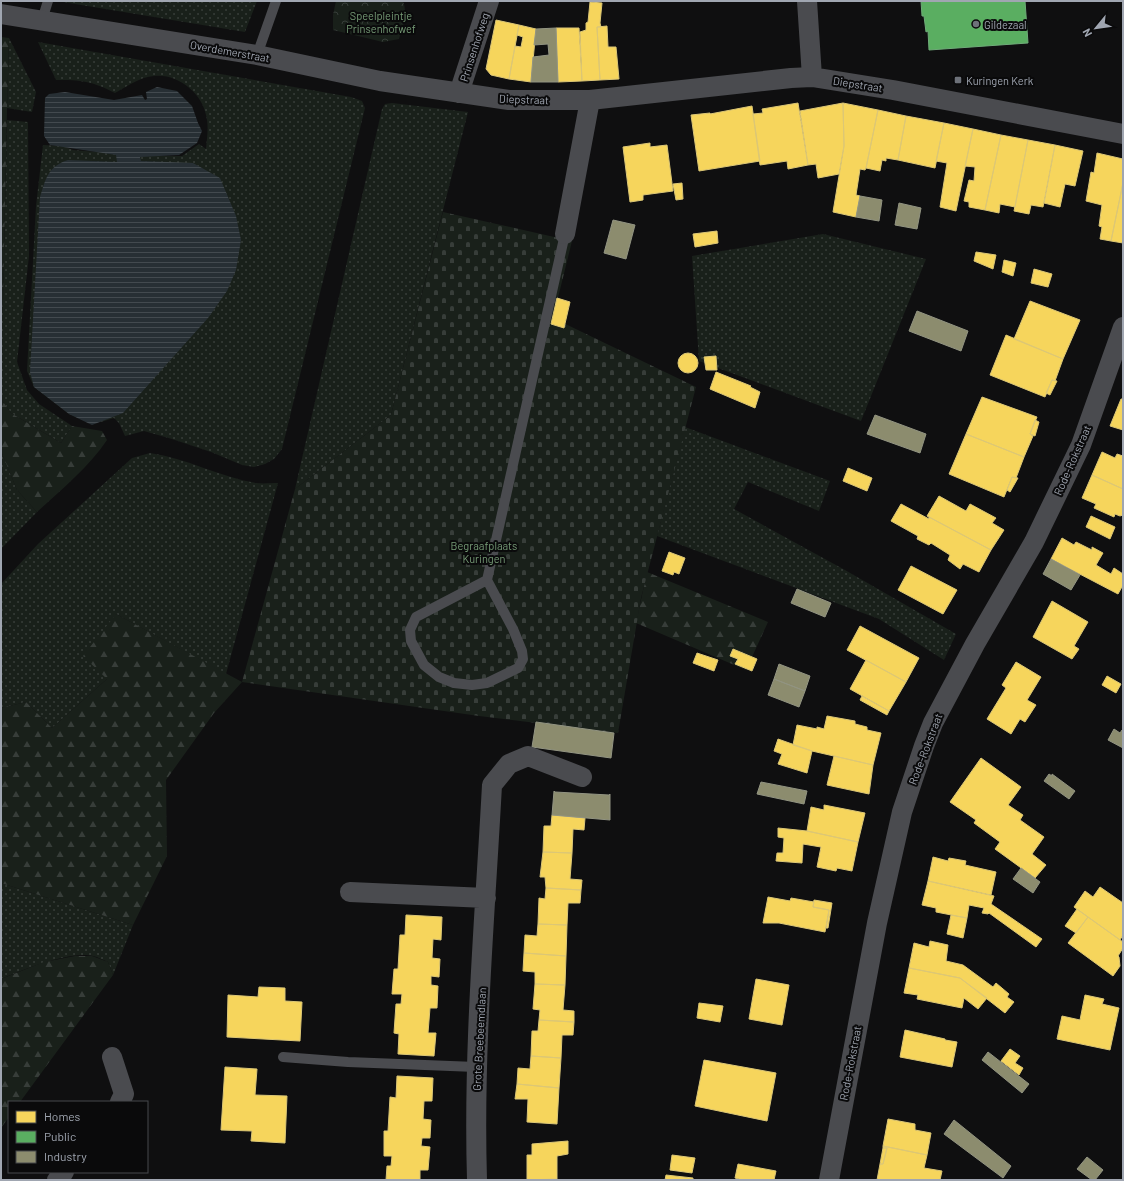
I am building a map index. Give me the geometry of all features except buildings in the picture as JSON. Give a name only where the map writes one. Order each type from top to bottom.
[{"type":"street","name":"Prinsenhofweg","points":[[459,93],[488,1]]},
{"type":"street","points":[[807,1],[812,77]]},
{"type":"street","name":"Overdemerstraat","points":[[2,14],[257,55],[380,81],[459,93]]},
{"type":"street","name":"Diepstraat","points":[[459,93],[509,100],[590,100],[812,77],[893,90],[1123,134]]},
{"type":"street","points":[[565,234],[590,100]]},
{"type":"street","name":"Rode-Rokstraat","points":[[829,1180],[877,923],[902,812],[924,746],[933,723],[975,644],[1034,542],[1080,446],[1123,327]]},
{"type":"street","name":"Grote Breebeemdlaan","points":[[477,1180],[476,1067],[492,785],[509,764],[528,756],[582,778]]},
{"type":"street","points":[[350,892],[486,898]]},
{"type":"street","points":[[112,1057],[124,1094],[120,1101]]},
{"type":"lane","points":[[42,20],[48,1]]},
{"type":"lane","points":[[257,55],[276,1]]},
{"type":"lane","points":[[487,580],[416,617],[410,630],[411,641],[424,665],[439,677],[454,682],[472,685],[487,683],[518,668],[523,659],[522,651],[513,629],[487,580],[565,234]]},
{"type":"lane","points":[[283,1057],[348,1062],[476,1067]]},
{"type":"green space","points":[[63,1],[257,1],[245,32]]},
{"type":"green space","name":"Speelpleintje Prinsenhofwef","points":[[336,1],[403,1],[405,15],[399,39],[383,42],[333,30],[333,15]]},
{"type":"green space","points":[[1,37],[9,38],[3,303],[1,317]]},
{"type":"green space","points":[[9,38],[36,92],[32,112],[7,108]]},
{"type":"green space","points":[[38,42],[351,97],[362,101],[365,108],[282,449],[274,459],[265,464],[254,467],[242,465],[211,452],[144,431],[125,436],[119,423],[114,418],[101,422],[85,421],[69,414],[34,387],[27,371],[36,206],[43,145],[63,146],[73,150],[145,156],[182,156],[199,144],[206,149],[208,128],[204,107],[194,92],[180,81],[163,76],[154,76],[134,82],[115,93],[100,86],[86,82],[56,80]]},
{"type":"green space","points":[[392,103],[468,112],[391,415],[295,489],[382,109],[385,104]]},
{"type":"green space","points":[[7,120],[28,122],[29,256],[17,362],[27,390],[39,404],[72,426],[61,443],[11,413],[1,399],[1,317],[3,303]]},
{"type":"green space","name":"Begraafplaats Kuringen","points":[[443,212],[572,241],[553,318],[696,387],[641,598],[618,733],[479,716],[242,682],[295,489],[391,415]]},
{"type":"green space","points":[[823,234],[926,259],[861,421],[699,361],[692,256]]},
{"type":"green space","points":[[1,399],[11,413],[61,443],[72,426],[102,431],[107,440],[92,460],[37,512],[17,490],[1,451]]},
{"type":"green space","points":[[685,427],[830,481],[819,511],[748,482],[734,509],[845,570],[956,634],[944,660],[879,619],[657,536]]},
{"type":"green space","points":[[1,451],[17,490],[37,512],[1,549]]},
{"type":"green space","points":[[150,453],[177,459],[243,480],[259,483],[278,483],[226,674],[116,614],[107,679],[52,728],[26,702],[1,708],[1,584],[38,544],[132,458]]},
{"type":"green space","points":[[647,572],[768,622],[746,670],[636,623]]},
{"type":"green space","points":[[116,614],[242,682],[214,713],[166,780],[167,856],[133,925],[1,883],[1,708],[26,702],[52,728],[107,679],[83,656]]},
{"type":"green space","points":[[1,883],[133,925],[113,975],[108,962],[95,956],[84,955],[60,958],[1,979]]},
{"type":"green space","points":[[75,956],[92,956],[108,962],[113,975],[21,1101],[8,1101],[8,1118],[1,1128],[1,979],[44,962]]},
{"type":"shaded area","points":[[157,87],[177,91],[192,106],[202,131],[197,143],[179,155],[140,157],[141,161],[193,163],[220,178],[236,216],[241,240],[236,270],[227,291],[208,318],[123,413],[92,425],[69,414],[34,387],[30,372],[40,197],[48,174],[61,163],[68,160],[117,162],[116,155],[50,145],[44,136],[45,98],[49,94],[65,92],[114,100],[142,95],[145,100],[147,99],[146,92]]},
{"type":"place","name":"Gildezaal","points":[[976,24]]},
{"type":"place","name":"Kuringen Kerk","points":[[958,80]]}]
